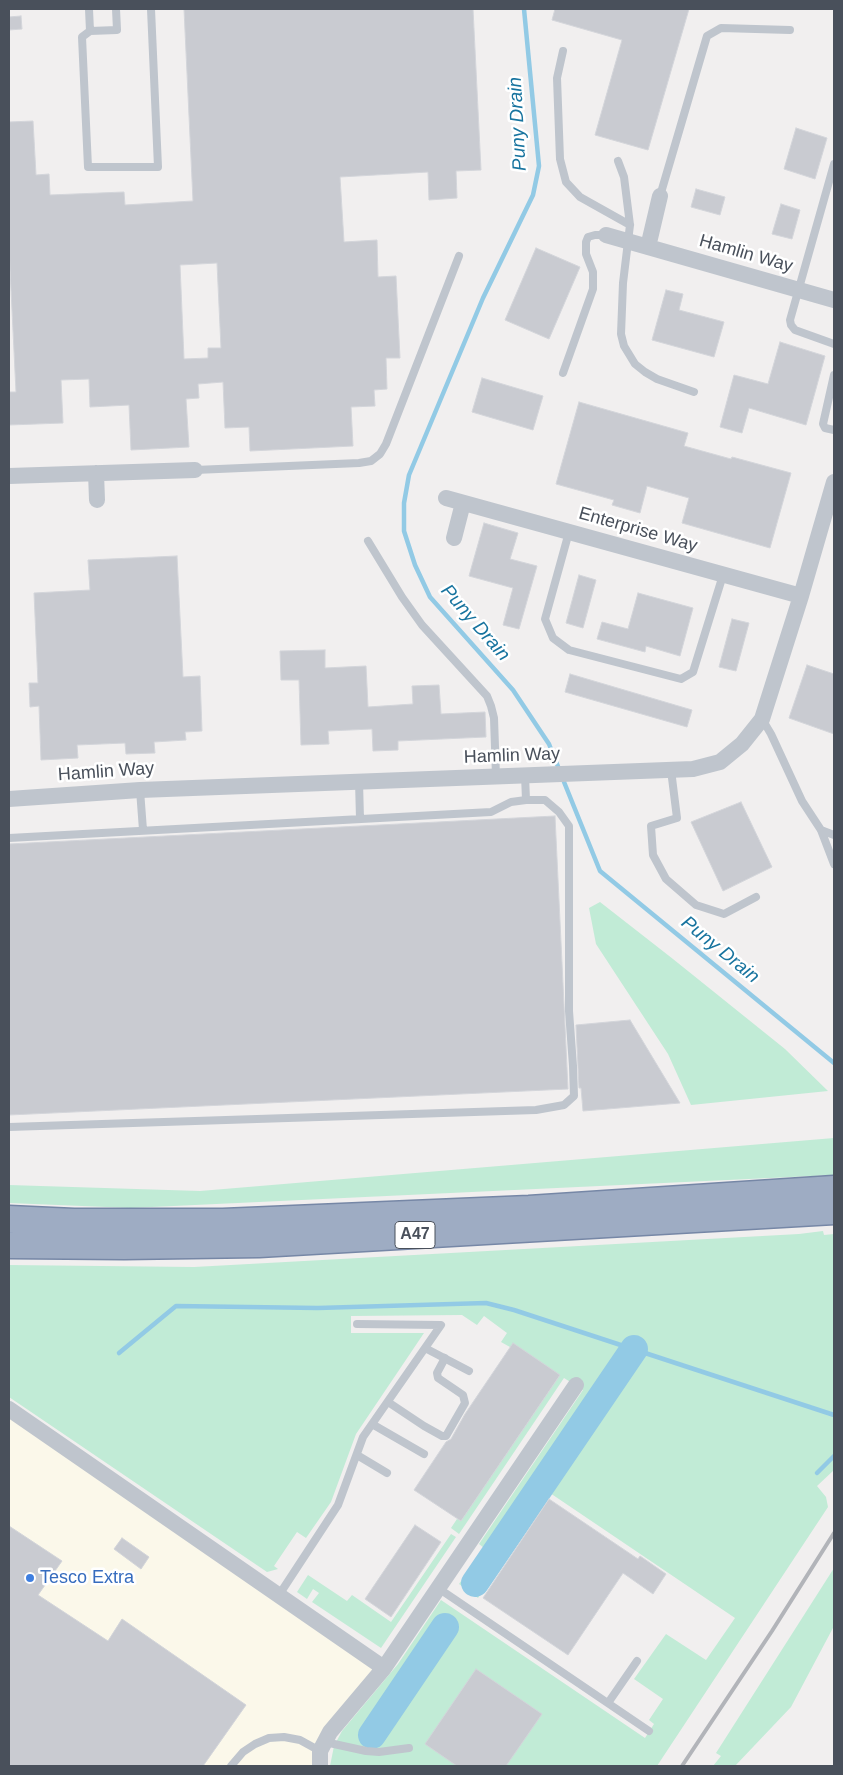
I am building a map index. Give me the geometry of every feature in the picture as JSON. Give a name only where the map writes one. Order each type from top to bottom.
[{"type":"highway","name":"A47","points":[[9,1219],[74,1222],[223,1222],[529,1209],[827,1201]]},
{"type":"highway","name":"A47","points":[[9,1245],[259,1244],[827,1201]]},
{"type":"street","points":[[648,247],[660,196]]},
{"type":"street","name":"Hamlin Way","points":[[606,235],[834,300]]},
{"type":"street","points":[[9,476],[195,470]]},
{"type":"street","points":[[96,473],[97,500]]},
{"type":"street","name":"Hamlin Way","points":[[9,799],[140,790],[693,769],[720,762],[742,744],[762,719],[833,490]]},
{"type":"street","name":"Enterprise Way","points":[[446,498],[801,596]]},
{"type":"street","points":[[454,538],[464,503]]},
{"type":"street","points":[[322,1753],[330,1732],[384,1668],[576,1385]]},
{"type":"street","points":[[9,1409],[384,1668]]},
{"type":"lane","points":[[89,9],[90,31]]},
{"type":"lane","points":[[116,9],[117,30],[90,31],[82,37],[88,167],[158,167],[151,9]]},
{"type":"lane","points":[[660,196],[707,36],[721,28],[790,30]]},
{"type":"lane","points":[[562,51],[557,78],[560,159],[566,182],[580,196],[630,225]]},
{"type":"lane","points":[[618,161],[624,177],[630,225],[623,283],[621,334],[624,346],[635,364],[645,372],[657,379],[694,392]]},
{"type":"lane","points":[[834,164],[791,314],[791,325],[795,330],[803,335],[834,344]]},
{"type":"lane","points":[[563,373],[592,289],[593,272],[586,254],[586,242],[588,237],[606,235]]},
{"type":"lane","points":[[195,470],[359,463],[371,461],[380,454],[386,444],[459,256]]},
{"type":"lane","points":[[834,375],[823,424],[825,428],[834,430]]},
{"type":"lane","points":[[569,532],[545,619],[553,638],[569,650],[681,679],[693,672],[724,575]]},
{"type":"lane","points":[[368,541],[402,598],[422,625],[487,696],[492,706],[494,718],[496,776]]},
{"type":"lane","points":[[762,719],[771,734],[802,802],[821,830],[834,864]]},
{"type":"lane","points":[[671,770],[678,818],[651,826],[653,855],[666,879],[696,905],[724,914],[756,897]]},
{"type":"lane","points":[[525,775],[526,800]]},
{"type":"lane","points":[[359,781],[360,819]]},
{"type":"lane","points":[[140,790],[143,830]]},
{"type":"lane","points":[[9,838],[491,812],[511,802],[545,800],[559,812],[569,826],[569,1011],[574,1096],[564,1104],[536,1110],[9,1127]]},
{"type":"lane","points":[[821,830],[834,835]]},
{"type":"lane","points":[[279,1595],[338,1505],[363,1437],[441,1325],[356,1324]]},
{"type":"lane","points":[[426,1348],[468,1371]]},
{"type":"lane","points":[[388,1402],[436,1433],[446,1436],[465,1403],[463,1395],[438,1378],[437,1373],[445,1358]]},
{"type":"lane","points":[[372,1424],[424,1454]]},
{"type":"lane","points":[[357,1455],[387,1473]]},
{"type":"lane","points":[[438,1588],[649,1731]]},
{"type":"lane","points":[[608,1703],[637,1661]]},
{"type":"lane","points":[[231,1766],[243,1752],[269,1738],[284,1737],[300,1740],[322,1753],[373,1752],[408,1748]]},
{"type":"shaded area","points":[[9,1409],[384,1668],[330,1732],[320,1766],[9,1766]]},
{"type":"green space","points":[[600,902],[785,1049],[828,1091],[691,1105],[668,1054],[596,944],[589,908]]},
{"type":"green space","points":[[834,1138],[834,1175],[131,1208],[9,1203],[9,1185],[200,1191]]},
{"type":"green space","points":[[823,1231],[824,1235],[834,1234],[834,1470],[817,1486],[826,1497],[828,1507],[657,1766],[330,1766],[334,1746],[342,1731],[398,1664],[441,1600],[645,1738],[654,1724],[649,1720],[663,1699],[634,1679],[666,1634],[706,1660],[735,1618],[550,1493],[478,1598],[459,1584],[484,1548],[479,1544],[583,1390],[564,1378],[459,1534],[451,1528],[457,1519],[461,1521],[560,1375],[501,1342],[507,1333],[484,1316],[477,1325],[462,1315],[351,1316],[351,1333],[424,1333],[356,1434],[331,1502],[306,1538],[297,1532],[274,1566],[278,1569],[267,1572],[9,1397],[9,1265],[194,1267],[799,1234]]},
{"type":"green space","points":[[451,1534],[456,1537],[381,1648],[312,1602],[319,1593],[313,1589],[307,1599],[297,1592],[308,1575],[347,1601],[352,1595],[391,1622]]},
{"type":"green space","points":[[834,1568],[834,1626],[791,1707],[735,1766],[713,1766],[721,1756],[716,1753]]},
{"type":"building","points":[[184,9],[473,9],[481,170],[456,171],[457,198],[429,200],[428,172],[340,177],[344,242],[377,240],[378,277],[396,276],[400,358],[386,358],[387,389],[374,390],[375,406],[351,407],[353,446],[250,451],[249,427],[225,428],[223,382],[198,384],[199,398],[186,399],[189,447],[131,450],[129,405],[90,407],[89,379],[61,380],[63,423],[9,425],[9,392],[16,392],[9,249],[9,122],[33,121],[36,175],[49,174],[50,195],[124,192],[125,205],[193,201]],"holes":[[[217,263],[221,348],[208,348],[208,358],[184,359],[180,265]]]},
{"type":"building","points":[[555,9],[689,9],[648,150],[595,135],[622,40],[552,20]]},
{"type":"building","points":[[21,16],[22,29],[9,30],[9,17]]},
{"type":"building","points":[[796,128],[827,138],[815,179],[784,169]]},
{"type":"building","points":[[696,189],[725,197],[720,215],[691,207]]},
{"type":"building","points":[[781,204],[800,210],[792,239],[772,234]]},
{"type":"building","points":[[536,248],[580,267],[549,339],[505,320]]},
{"type":"building","points":[[666,290],[683,294],[679,310],[724,322],[714,357],[652,340]]},
{"type":"building","points":[[780,342],[825,356],[806,425],[749,408],[742,433],[720,427],[734,375],[768,384]]},
{"type":"building","points":[[482,378],[543,396],[533,430],[472,412]]},
{"type":"building","points":[[579,402],[688,433],[684,446],[791,473],[770,548],[682,523],[689,498],[647,486],[640,513],[612,505],[614,500],[556,484]]},
{"type":"building","points":[[484,523],[518,533],[510,559],[537,566],[519,629],[503,625],[513,588],[469,576]]},
{"type":"building","points":[[177,556],[183,677],[200,676],[202,731],[185,732],[186,740],[154,742],[155,753],[126,754],[125,743],[77,745],[78,758],[41,760],[39,706],[30,707],[29,683],[38,683],[34,593],[90,590],[88,560]]},
{"type":"building","points":[[579,575],[596,580],[583,628],[566,623]]},
{"type":"building","points":[[638,593],[693,608],[680,656],[646,646],[645,652],[597,639],[602,622],[628,629]]},
{"type":"building","points":[[732,619],[749,623],[736,671],[719,667]]},
{"type":"building","points":[[325,650],[325,668],[366,666],[368,707],[413,704],[412,686],[439,685],[441,714],[485,712],[486,737],[398,741],[398,750],[373,751],[372,729],[328,731],[329,744],[301,745],[299,680],[281,680],[280,651]]},
{"type":"building","points":[[807,665],[834,674],[834,734],[789,718]]},
{"type":"building","points":[[570,674],[692,710],[687,727],[565,692]]},
{"type":"building","points":[[741,802],[772,867],[723,891],[691,822]]},
{"type":"building","points":[[555,816],[568,1089],[9,1115],[9,844]]},
{"type":"building","points":[[630,1020],[680,1103],[583,1111],[581,1088],[579,1088],[576,1025]]},
{"type":"building","points":[[513,1343],[560,1375],[461,1521],[414,1490],[446,1442],[451,1439],[465,1414]]},
{"type":"building","points":[[549,1499],[638,1559],[640,1556],[666,1574],[653,1594],[623,1573],[568,1655],[483,1598]]},
{"type":"building","points":[[415,1525],[441,1542],[391,1617],[365,1599]]},
{"type":"building","points":[[9,1526],[62,1561],[38,1595],[108,1641],[122,1619],[246,1705],[203,1766],[9,1766]]},
{"type":"building","points":[[122,1538],[149,1557],[141,1569],[114,1549]]},
{"type":"building","points":[[476,1669],[542,1714],[506,1766],[457,1766],[425,1744]]},
{"type":"waterway","name":"Puny Drain","points":[[524,9],[539,166],[533,195],[483,298],[409,475],[404,503],[404,531],[415,565],[430,597],[513,690],[549,744],[559,769]]},
{"type":"waterway","name":"Puny Drain","points":[[562,777],[600,871],[834,1063]]},
{"type":"waterway","points":[[119,1353],[176,1306],[318,1308],[486,1303],[514,1310],[834,1415]]},
{"type":"waterway","points":[[475,1583],[634,1349]]},
{"type":"waterway","points":[[817,1473],[834,1456]]},
{"type":"waterway","points":[[372,1735],[445,1627]]},
{"type":"railway","points":[[682,1766],[772,1631],[834,1533]]},
{"type":"place","name":"Tesco Extra","points":[[30,1578]]}]
